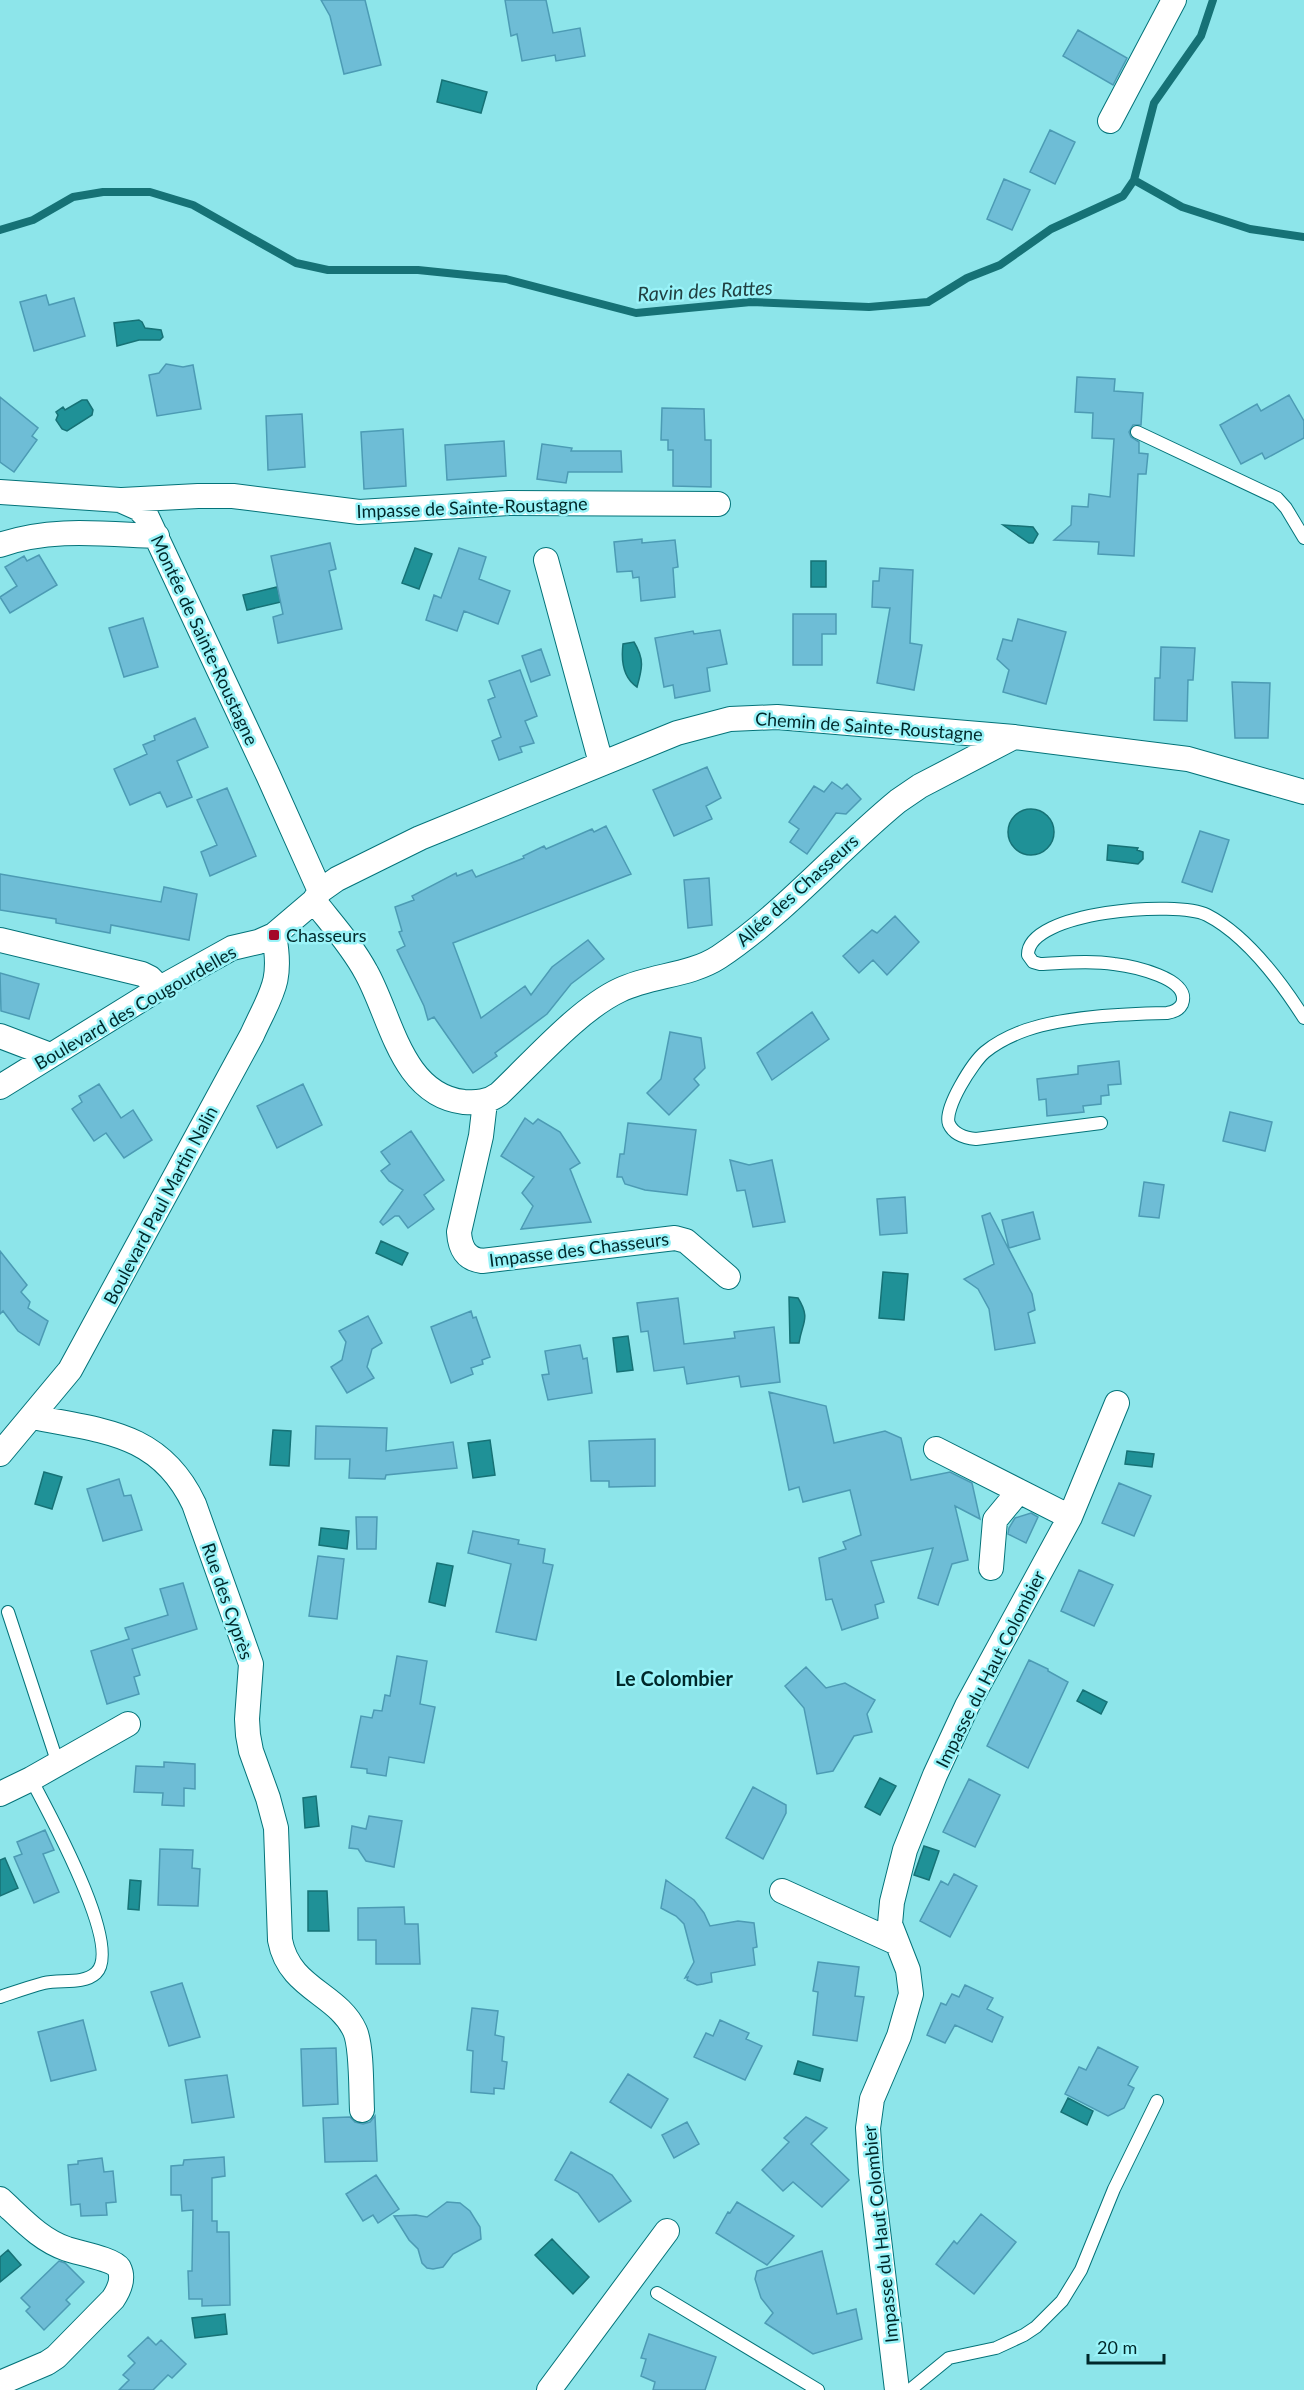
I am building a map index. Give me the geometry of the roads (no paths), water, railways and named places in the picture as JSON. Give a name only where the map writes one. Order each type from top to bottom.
[{"type":"street","points":[[1110,121],[1174,0]]},
{"type":"street","name":"Montée de Sainte-Roustagne","points":[[0,492],[120,500],[141,511],[157,536],[317,896]]},
{"type":"street","name":"Impasse de Sainte-Roustagne","points":[[120,500],[233,496],[359,512],[550,502],[636,505],[718,504]]},
{"type":"street","points":[[0,545],[19,538],[53,532],[157,536]]},
{"type":"street","points":[[546,560],[601,763]]},
{"type":"street","name":"Chemin de Sainte-Roustagne","points":[[274,935],[338,879],[420,838],[677,733],[714,722],[749,717],[1014,737],[1188,759],[1304,792]]},
{"type":"street","name":"Allée des Chasseurs","points":[[485,1101],[499,1094],[584,1015],[607,997],[631,985],[699,967],[717,958],[765,923],[898,801],[920,786],[1014,737]]},
{"type":"street","points":[[317,896],[359,959],[398,1049],[407,1064],[422,1080],[452,1100],[485,1101]]},
{"type":"street","name":"Boulevard des Cougourdelles","points":[[0,1087],[160,988],[232,948],[258,942],[274,935]]},
{"type":"street","name":"Boulevard Paul Martin Nalin","points":[[0,1454],[70,1370],[84,1347],[252,1035],[276,980],[278,957],[274,935]]},
{"type":"street","points":[[0,940],[142,974],[160,988]]},
{"type":"street","points":[[0,1036],[50,1055]]},
{"type":"street","name":"Impasse des Chasseurs","points":[[485,1101],[482,1136],[459,1232],[460,1242],[468,1256],[482,1261],[675,1238],[687,1241],[728,1276]]},
{"type":"street","name":"Impasse du Haut Colombier","points":[[897,2390],[873,2193],[868,2128],[872,2099],[901,2030],[911,1994],[908,1970],[890,1924],[892,1902],[905,1850],[935,1775],[967,1706],[1070,1517],[1117,1403]]},
{"type":"street","name":"Rue des Cyprès","points":[[33,1417],[124,1437],[159,1456],[186,1486],[251,1664],[248,1735],[276,1828],[282,1952],[293,1972],[337,2009],[354,2030],[362,2110]]},
{"type":"street","points":[[936,1449],[1070,1517]]},
{"type":"street","points":[[991,1568],[995,1520],[1019,1491]]},
{"type":"street","points":[[0,1794],[128,1724]]},
{"type":"street","points":[[782,1891],[897,1943]]},
{"type":"street","points":[[0,2199],[39,2235],[60,2247],[112,2262],[118,2267],[121,2278],[118,2291],[113,2299],[56,2356],[47,2363],[0,2383]]},
{"type":"street","points":[[549,2390],[667,2231]]},
{"type":"lane","points":[[1137,432],[1276,498],[1286,508],[1304,538]]},
{"type":"lane","points":[[1101,1123],[976,1139],[965,1138],[954,1131],[948,1123],[948,1114],[972,1067],[985,1052],[1013,1035],[1027,1029],[1093,1016],[1167,1013],[1180,1007],[1182,992],[1172,981],[1160,975],[1115,964],[1033,962],[1028,955],[1030,945],[1042,934],[1058,925],[1078,918],[1130,909],[1164,908],[1205,914],[1218,922],[1265,964],[1304,1018]]},
{"type":"lane","points":[[8,1612],[58,1764]]},
{"type":"lane","points":[[0,1997],[45,1983],[86,1979],[96,1973],[102,1961],[101,1942],[87,1893],[31,1779]]},
{"type":"lane","points":[[910,2390],[949,2358],[996,2348],[1024,2335],[1036,2327],[1062,2301],[1081,2270],[1114,2189],[1157,2101]]},
{"type":"lane","points":[[657,2293],[818,2390]]},
{"type":"water","points":[[442,80],[487,92],[481,113],[437,102]]},
{"type":"water","points":[[139,320],[145,328],[161,330],[163,337],[160,340],[139,340],[117,346],[114,323]]},
{"type":"water","points":[[82,400],[87,400],[93,410],[92,415],[67,431],[62,429],[56,420],[58,415],[56,412],[63,407],[65,410]]},
{"type":"water","points":[[1003,525],[1033,527],[1038,534],[1033,543],[1029,543]]},
{"type":"water","points":[[415,548],[432,554],[419,589],[402,583]]},
{"type":"water","points":[[811,561],[826,561],[826,587],[811,587]]},
{"type":"water","points":[[277,587],[281,602],[247,610],[243,595]]},
{"type":"water","points":[[634,642],[642,664],[637,687],[626,674],[622,657],[623,644]]},
{"type":"water","points":[[1031,809],[1047,816],[1054,832],[1047,848],[1031,855],[1015,848],[1008,832],[1015,816]]},
{"type":"water","points":[[1108,845],[1138,848],[1137,850],[1143,852],[1143,859],[1138,864],[1107,860]]},
{"type":"water","points":[[381,1241],[408,1253],[402,1265],[376,1253]]},
{"type":"water","points":[[883,1272],[908,1274],[904,1320],[879,1318]]},
{"type":"water","points":[[789,1297],[798,1298],[804,1311],[799,1343],[790,1343]]},
{"type":"water","points":[[628,1336],[633,1370],[617,1372],[613,1338]]},
{"type":"water","points":[[273,1430],[291,1431],[289,1466],[270,1465]]},
{"type":"water","points":[[490,1440],[495,1475],[473,1478],[468,1443]]},
{"type":"water","points":[[1127,1451],[1154,1454],[1152,1467],[1125,1464]]},
{"type":"water","points":[[44,1472],[62,1477],[52,1509],[35,1504]]},
{"type":"water","points":[[321,1528],[349,1531],[347,1549],[319,1545]]},
{"type":"water","points":[[437,1563],[453,1566],[445,1606],[429,1602]]},
{"type":"water","points":[[1083,1690],[1107,1702],[1101,1714],[1077,1701]]},
{"type":"water","points":[[880,1778],[896,1786],[880,1815],[865,1807]]},
{"type":"water","points":[[316,1796],[319,1826],[305,1828],[303,1798]]},
{"type":"water","points":[[924,1846],[939,1851],[929,1880],[914,1875]]},
{"type":"water","points":[[5,1858],[18,1888],[0,1896],[0,1860]]},
{"type":"water","points":[[130,1880],[141,1881],[139,1910],[128,1909]]},
{"type":"water","points":[[308,1891],[327,1891],[329,1931],[308,1931]]},
{"type":"water","points":[[798,2061],[823,2069],[820,2081],[794,2074]]},
{"type":"water","points":[[1068,2098],[1093,2111],[1087,2125],[1061,2112]]},
{"type":"water","points":[[552,2239],[589,2277],[573,2294],[535,2255]]},
{"type":"water","points":[[8,2250],[21,2265],[0,2282],[0,2257]]},
{"type":"water","points":[[225,2314],[227,2334],[195,2338],[192,2318]]},
{"type":"waterway","name":"Ravin des Rattes","points":[[0,230],[33,220],[73,197],[103,192],[150,192],[193,205],[296,263],[328,270],[418,270],[506,279],[636,313],[751,302],[869,307],[928,302],[967,278],[1000,265],[1051,229],[1123,196],[1134,180],[1154,103],[1201,36],[1213,0]]},
{"type":"waterway","points":[[1134,180],[1182,207],[1250,229],[1304,237]]},
{"type":"place","name":"Chasseurs","points":[[274,935]]},
{"type":"district","name":"Le Colombier","points":[[674,1678]]}]
